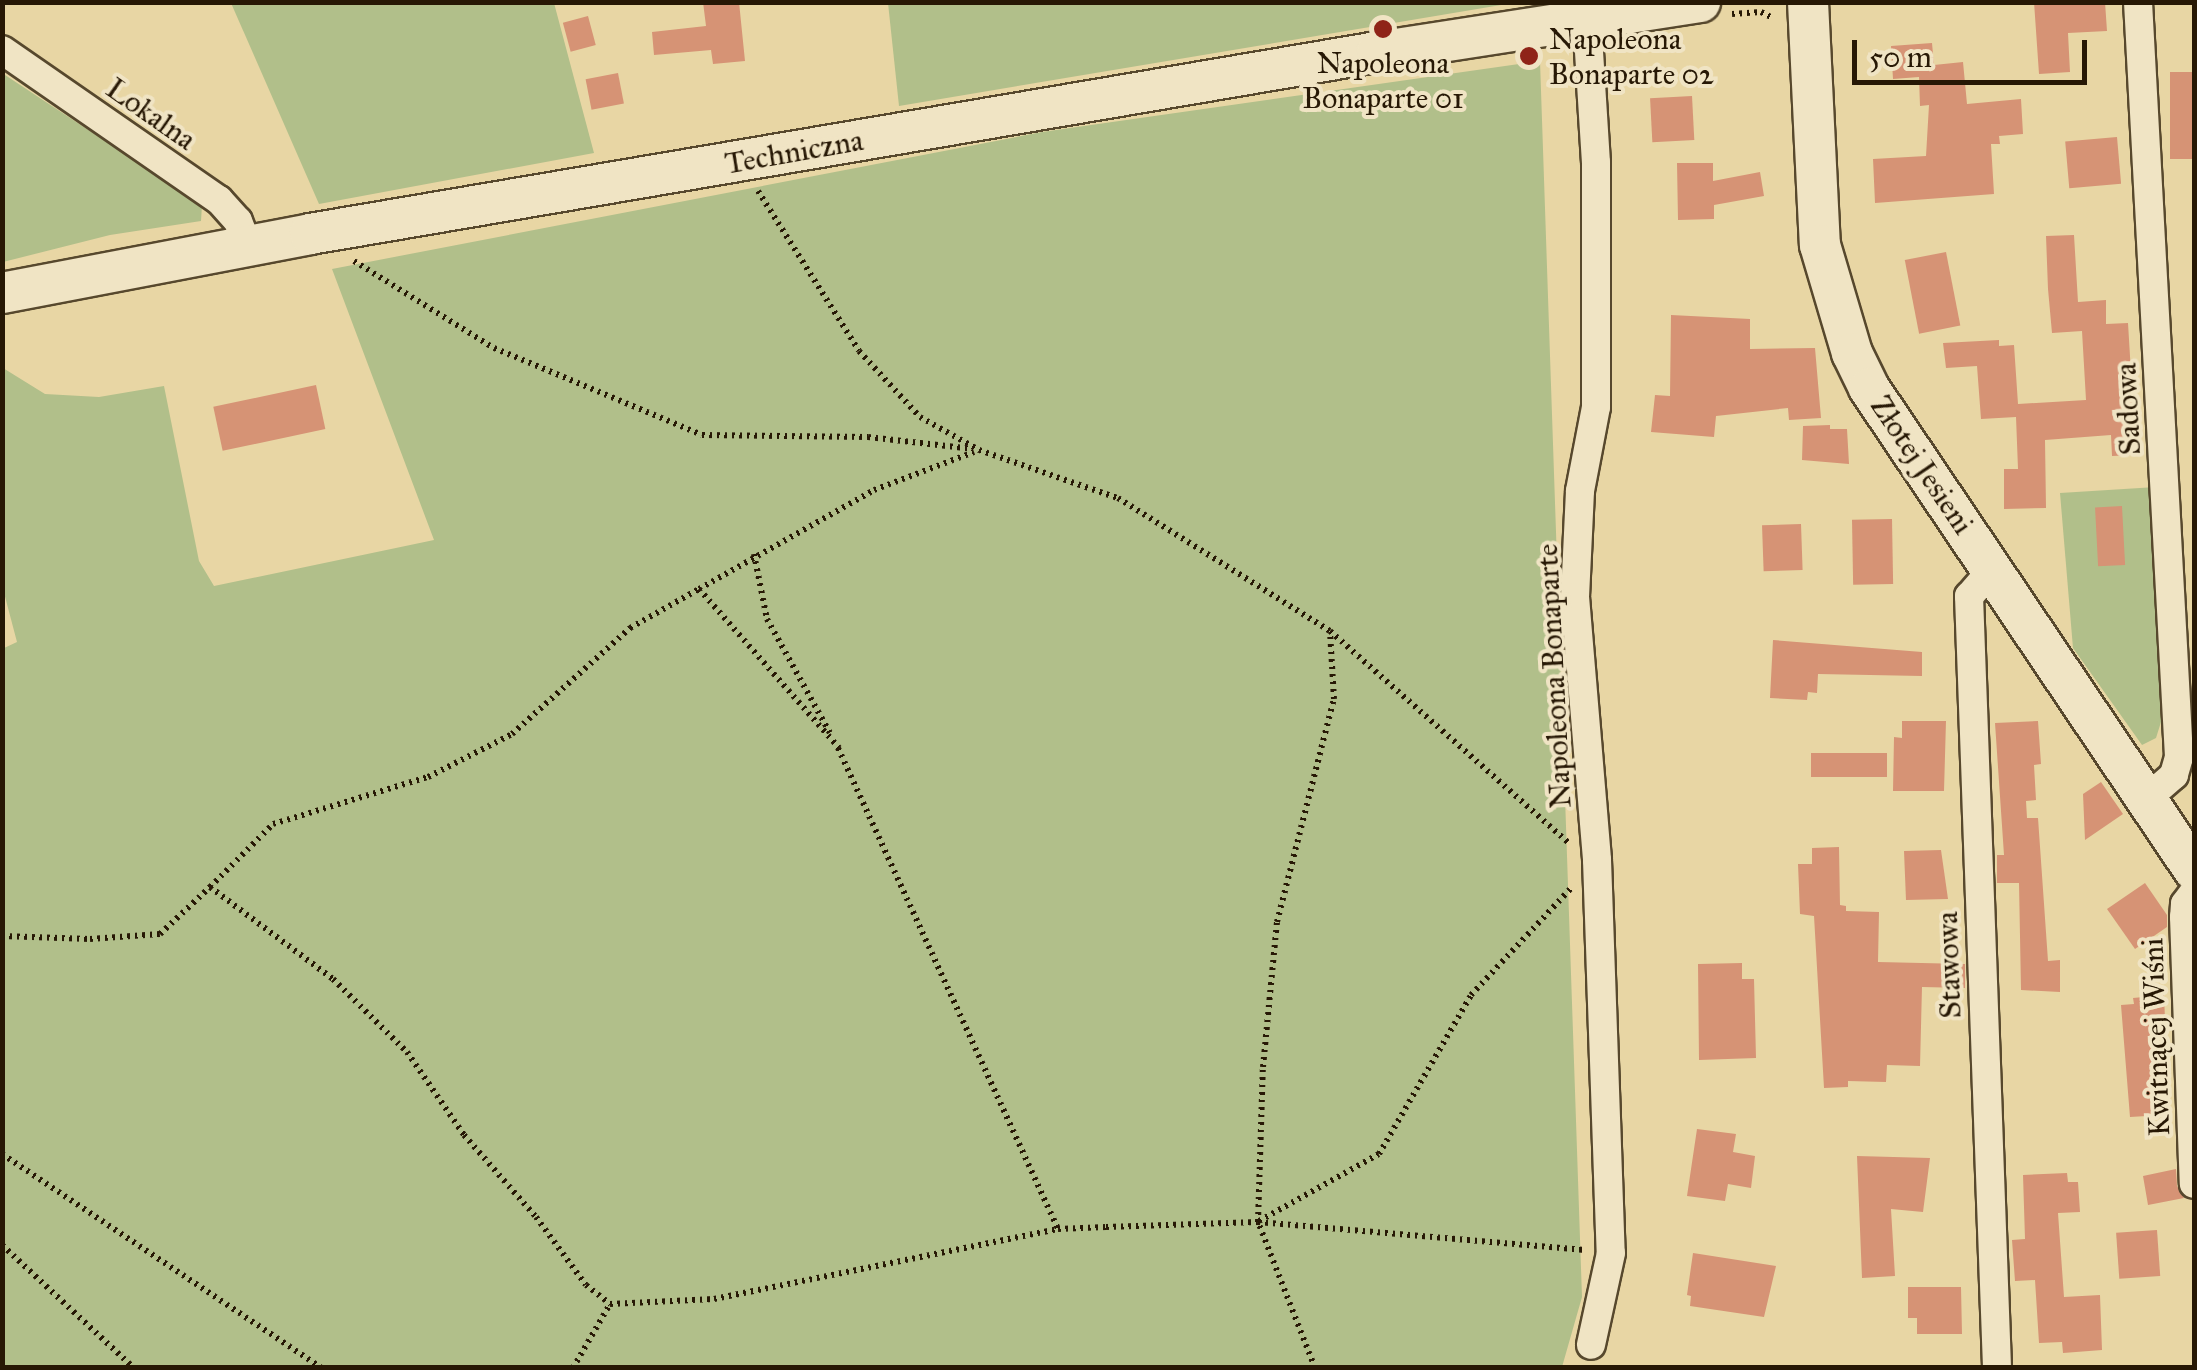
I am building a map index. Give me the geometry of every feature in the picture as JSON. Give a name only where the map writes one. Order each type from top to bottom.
[{"type":"street","name":"Techniczna","points":[[2,293],[246,245],[740,162],[1586,10],[1700,2]]},
{"type":"street","name":"Złotej Jesieni","points":[[1808,2],[1820,245],[1840,326],[1870,388],[2194,870]]},
{"type":"street","name":"Sadowa","points":[[2138,2],[2179,757],[2174,775],[2146,799]]},
{"type":"street","name":"Napoleona Bonaparte","points":[[1586,10],[1596,163],[1596,407],[1580,491],[1576,597],[1597,860],[1612,1253],[1591,1345]]},
{"type":"street","name":"Lokalna","points":[[2,50],[219,200],[238,221],[246,245]]},
{"type":"street","name":"Stawowa","points":[[1992,570],[1974,584],[1969,596],[1997,1368]]},
{"type":"street","name":"Kwitnącej Wiśni","points":[[2194,892],[2184,904],[2194,1184]]},
{"type":"path","points":[[740,162],[859,351],[920,416],[979,450],[1118,498],[1330,631],[1405,702],[1490,768],[1556,835],[1597,860],[1471,994],[1380,1154],[1258,1222]]},
{"type":"path","points":[[310,234],[494,348],[702,435],[868,437],[979,450]]},
{"type":"path","points":[[2,936],[90,939],[160,934],[274,824],[428,776],[512,734],[630,628],[754,554],[874,490],[979,450]]},
{"type":"path","points":[[754,554],[768,619],[838,748],[1058,1230]]},
{"type":"path","points":[[699,589],[838,748]]},
{"type":"path","points":[[1314,1368],[1258,1222],[1263,1067],[1278,922],[1334,699],[1330,631]]},
{"type":"path","points":[[210,887],[333,980],[407,1052],[464,1135],[536,1216],[586,1285],[610,1304],[714,1299],[1058,1230],[1258,1222],[1612,1253]]},
{"type":"path","points":[[2,1154],[322,1368]]},
{"type":"path","points":[[2,1245],[134,1368]]},
{"type":"path","points":[[574,1368],[610,1304]]},
{"type":"green space","points":[[888,2],[1513,3],[899,106]]},
{"type":"green space","points":[[231,3],[554,3],[594,153],[319,204]]},
{"type":"green space","points":[[1540,61],[1582,1297],[1562,1367],[3,1367],[2,649],[17,642],[3,589],[3,368],[45,394],[99,397],[164,386],[199,561],[214,586],[434,540],[332,269],[1042,132]]},
{"type":"green space","points":[[2,73],[202,205],[201,221],[110,235],[3,262]]},
{"type":"green space","points":[[2156,487],[2161,722],[2156,738],[2142,745],[2073,648],[2060,493]]},
{"type":"building","points":[[703,2],[739,2],[745,61],[713,64],[711,50],[654,55],[652,32],[706,26]]},
{"type":"building","points":[[2034,2],[2105,2],[2107,31],[2068,33],[2070,72],[2039,74]]},
{"type":"building","points":[[588,16],[596,45],[571,52],[563,23]]},
{"type":"building","points":[[1932,43],[1934,65],[1963,62],[1967,104],[2021,99],[2023,134],[1999,136],[2000,144],[1991,144],[1994,194],[1875,203],[1873,159],[1926,156],[1929,105],[1920,106],[1919,77],[1893,79],[1891,46]]},
{"type":"building","points":[[2170,72],[2194,72],[2194,159],[2170,159]]},
{"type":"building","points":[[618,73],[624,103],[592,110],[586,79]]},
{"type":"building","points":[[1692,96],[1694,140],[1652,142],[1650,98]]},
{"type":"building","points":[[2117,137],[2121,184],[2069,188],[2065,142]]},
{"type":"building","points":[[1677,163],[1713,163],[1713,181],[1760,172],[1764,196],[1714,205],[1714,219],[1678,220]]},
{"type":"building","points":[[2074,235],[2078,302],[2106,300],[2106,324],[2128,323],[2136,455],[2112,456],[2111,435],[2045,440],[2046,508],[2004,509],[2004,469],[2018,469],[2016,417],[1981,419],[1977,366],[1946,368],[1943,343],[1999,340],[1999,346],[2014,345],[2018,404],[2086,400],[2082,331],[2052,333],[2048,289],[2046,236]]},
{"type":"building","points":[[1946,252],[1960,326],[1919,334],[1905,260]]},
{"type":"building","points":[[1671,315],[1750,319],[1750,349],[1815,348],[1821,418],[1789,420],[1788,408],[1716,416],[1714,437],[1651,432],[1655,395],[1670,396]]},
{"type":"building","points":[[316,385],[325,429],[223,451],[213,407]]},
{"type":"building","points":[[1830,425],[1830,429],[1847,429],[1849,464],[1802,460],[1803,426]]},
{"type":"building","points":[[2122,506],[2125,565],[2098,566],[2095,507]]},
{"type":"building","points":[[1892,519],[1893,584],[1853,585],[1852,520]]},
{"type":"building","points":[[1801,524],[1803,570],[1764,571],[1762,525]]},
{"type":"building","points":[[1773,640],[1922,652],[1922,676],[1818,674],[1817,693],[1808,692],[1807,700],[1770,698]]},
{"type":"building","points":[[1902,721],[1946,721],[1944,791],[1893,791],[1894,737],[1902,738]]},
{"type":"building","points":[[2038,721],[2041,764],[2034,765],[2036,800],[2026,801],[2027,818],[2038,818],[2048,961],[2060,960],[2060,992],[2021,990],[2019,883],[1997,883],[1997,855],[2004,855],[1995,723]]},
{"type":"building","points":[[1811,753],[1887,753],[1887,777],[1811,777]]},
{"type":"building","points":[[2101,782],[2123,814],[2085,840],[2083,794]]},
{"type":"building","points":[[1839,847],[1840,905],[1846,906],[1846,911],[1879,912],[1878,962],[1965,964],[1965,988],[1922,987],[1920,1066],[1887,1065],[1886,1082],[1848,1081],[1848,1087],[1824,1088],[1814,916],[1800,914],[1798,864],[1812,864],[1812,848]]},
{"type":"building","points":[[1941,850],[1948,899],[1906,900],[1904,851]]},
{"type":"building","points":[[2145,883],[2167,915],[2167,927],[2135,949],[2107,909]]},
{"type":"building","points":[[1742,963],[1742,979],[1754,979],[1756,1058],[1699,1060],[1698,964]]},
{"type":"building","points":[[2164,995],[2165,1019],[2152,1021],[2163,1115],[2130,1117],[2121,1005],[2134,1004],[2133,998]]},
{"type":"building","points":[[1697,1129],[1736,1134],[1733,1152],[1755,1156],[1751,1188],[1728,1184],[1725,1201],[1687,1196]]},
{"type":"building","points":[[1857,1156],[1930,1158],[1923,1212],[1891,1209],[1895,1276],[1862,1278]]},
{"type":"building","points":[[2176,1169],[2177,1186],[2184,1198],[2148,1205],[2143,1176]]},
{"type":"building","points":[[2067,1173],[2068,1182],[2078,1182],[2080,1212],[2058,1213],[2064,1297],[2100,1295],[2102,1350],[2063,1353],[2062,1342],[2039,1343],[2035,1280],[2015,1281],[2012,1240],[2025,1239],[2023,1175]]},
{"type":"building","points":[[2157,1230],[2160,1276],[2119,1279],[2116,1233]]},
{"type":"building","points":[[1693,1253],[1776,1266],[1764,1317],[1690,1306],[1691,1296],[1687,1295]]},
{"type":"building","points":[[1908,1287],[1961,1287],[1962,1334],[1917,1334],[1917,1318],[1908,1318]]},
{"type":"place","name":"Napoleona Bonaparte 01","points":[[1383,29]]},
{"type":"place","name":"Napoleona Bonaparte 02","points":[[1529,56]]}]
